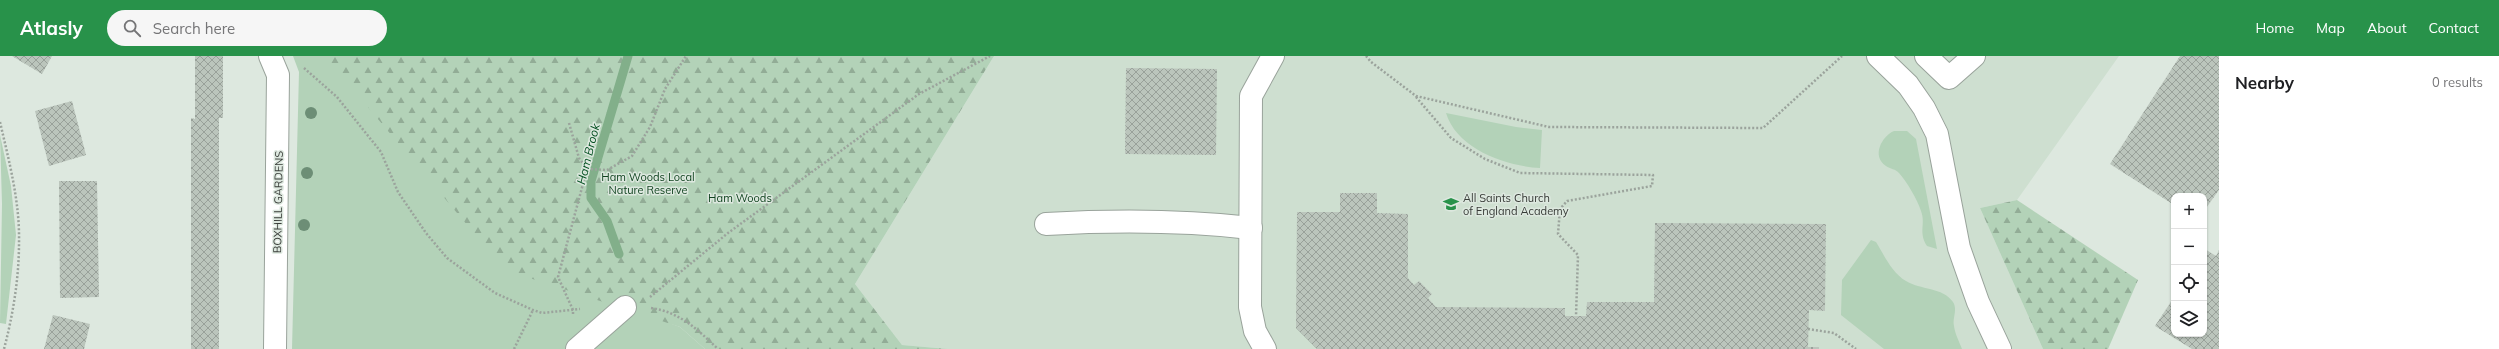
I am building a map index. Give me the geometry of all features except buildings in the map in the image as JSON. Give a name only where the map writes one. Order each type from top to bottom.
[{"type":"street","name":"BOXHILL GARDENS","points":[[270,56],[278,76],[279,196],[275,349]]},
{"type":"street","points":[[1265,349],[1255,332],[1250,307],[1251,96],[1273,56]]},
{"type":"street","points":[[1878,56],[1904,81],[1924,108],[1937,134],[1959,248],[1978,302],[2000,349]]},
{"type":"street","points":[[1904,81],[1927,57],[1949,78],[1974,56]]},
{"type":"street","points":[[1046,224],[1123,220],[1184,221],[1251,228]]},
{"type":"street","points":[[577,349],[638,305]]},
{"type":"path","points":[[587,169],[607,170],[632,156],[650,127],[665,89],[686,56]]},
{"type":"path","points":[[638,305],[728,233],[919,94],[990,56]]},
{"type":"path","points":[[1366,56],[1371,62],[1416,96],[1451,138],[1485,159],[1520,173],[1653,175],[1652,186],[1567,201],[1560,209],[1558,234],[1578,256],[1576,316]]},
{"type":"path","points":[[1416,96],[1549,127],[1763,128],[1842,56]]},
{"type":"path","points":[[301,65],[336,97],[381,152],[398,192],[426,233],[447,258],[495,293],[533,310],[542,313],[573,310],[558,278],[587,169]]},
{"type":"path","points":[[0,122],[15,192],[20,242],[16,281],[4,349]]},
{"type":"path","points":[[569,123],[579,158],[587,169]]},
{"type":"path","points":[[638,305],[665,310],[690,322],[718,349]]},
{"type":"path","points":[[514,349],[533,310]]},
{"type":"path","points":[[1808,329],[1834,332],[1856,349]]},
{"type":"shaded area","name":"All Saints Church of England Academy","points":[[994,56],[2119,56],[2017,200],[1980,208],[2043,349],[948,349],[902,345],[855,284]]},
{"type":"green space","name":"Ham Woods","points":[[293,56],[994,56],[672,324],[680,327],[705,349],[292,349],[299,72]]},
{"type":"green space","name":"Ham Woods","points":[[321,56],[994,56],[855,284],[902,345],[948,349],[705,349],[680,327],[505,270],[356,93]]},
{"type":"green space","points":[[1446,113],[1516,127],[1542,130],[1540,168],[1512,164],[1471,146],[1452,126]]},
{"type":"green space","points":[[1894,131],[1907,131],[1916,139],[1937,249],[1927,246],[1924,241],[1921,211],[1908,186],[1898,172],[1886,166],[1879,157],[1882,142]]},
{"type":"green space","points":[[0,135],[11,186],[16,235],[6,324],[0,323],[2,204]]},
{"type":"green space","points":[[2017,200],[2138,280],[2108,349],[2043,349],[1980,208]]},
{"type":"green space","points":[[1871,240],[1876,242],[1889,263],[1901,278],[1912,284],[1937,291],[1949,297],[1955,308],[1954,323],[1956,335],[1962,349],[1884,349],[1841,315],[1842,280]]},
{"type":"waterway","name":"Ham Brook","points":[[619,254],[607,221],[591,198],[591,181],[628,56]]},
{"type":"place","name":"All Saints Church of England Academy","points":[[1451,204]]},
{"type":"park label","name":"Ham Woods Local Nature Reserve","points":[[648,183]]}]
